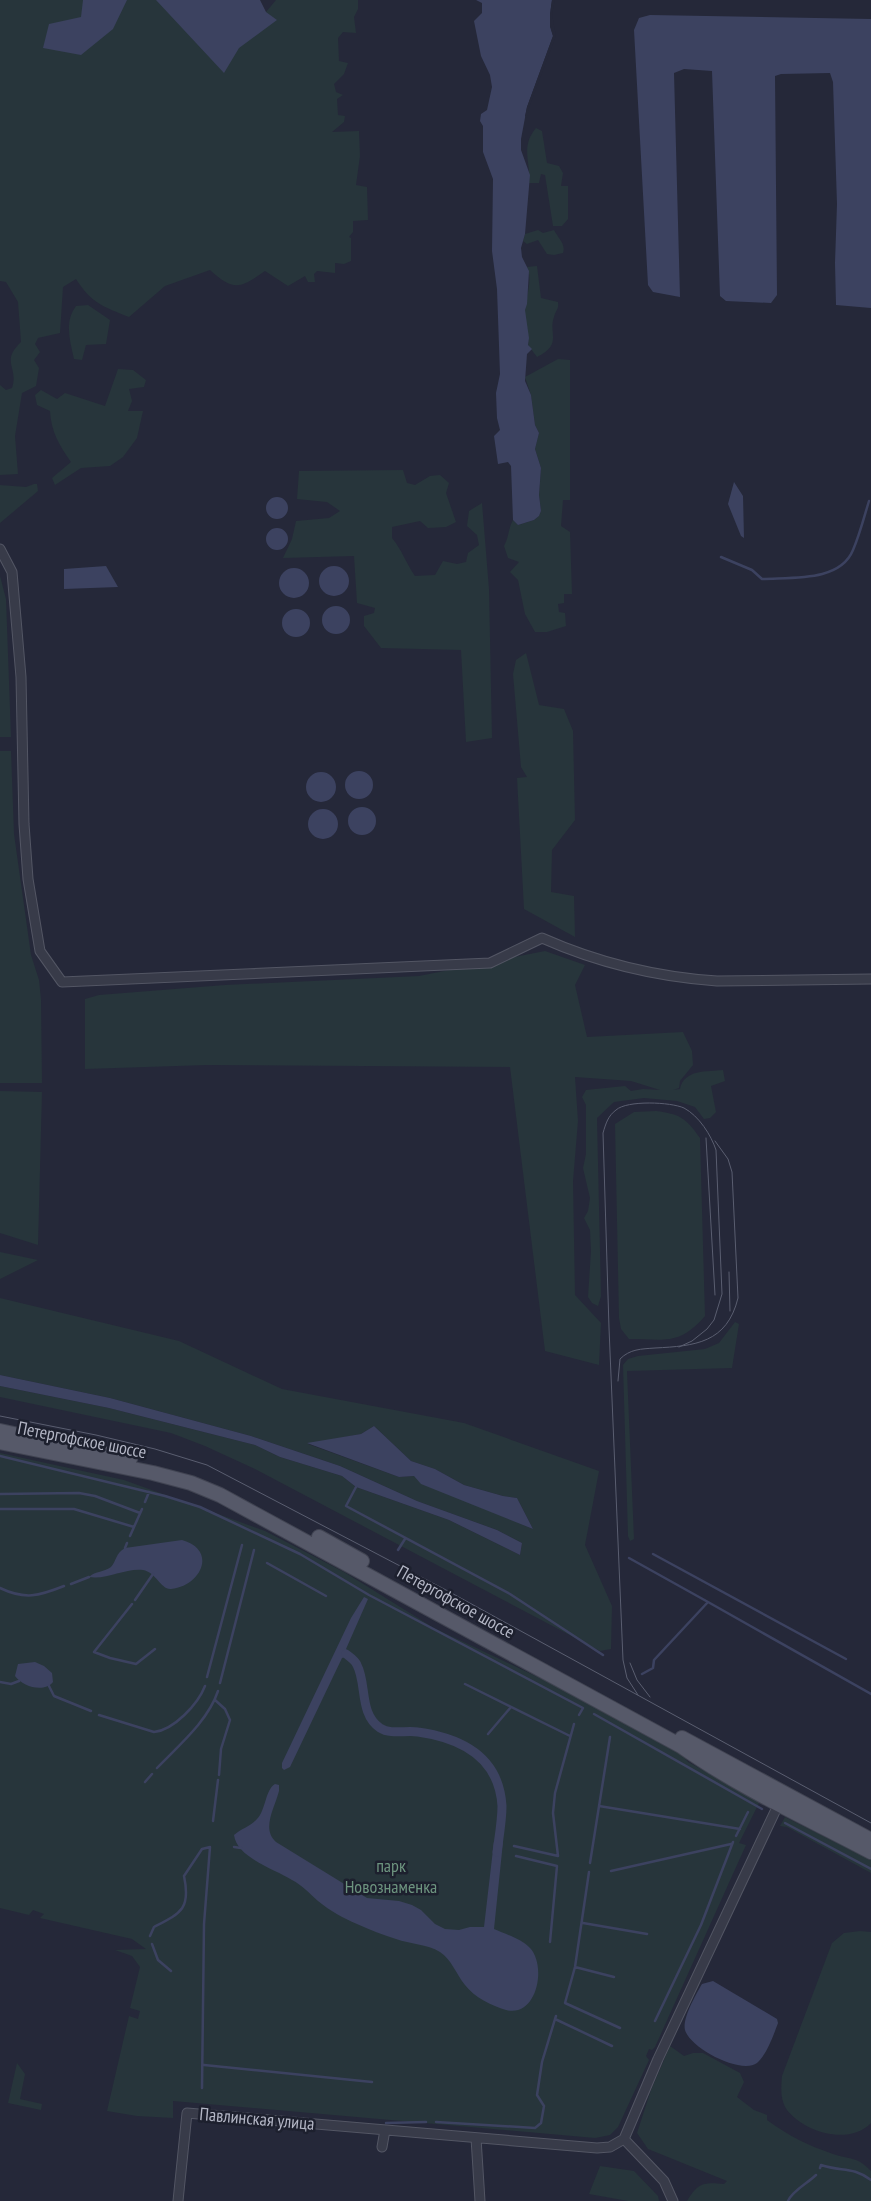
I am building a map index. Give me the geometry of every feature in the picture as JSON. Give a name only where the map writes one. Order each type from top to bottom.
[{"type":"main road","name":"Петергофское шоссе","points":[[0,1431],[159,1466],[205,1478],[225,1487],[781,1799],[871,1852]]},
{"type":"main road","name":"Петергофское шоссе","points":[[0,1442],[153,1473],[191,1483],[220,1495],[681,1746],[705,1763],[871,1840]]},
{"type":"street","points":[[0,549],[12,572],[14,591],[21,677],[24,824],[28,879],[40,951],[62,982],[490,963],[542,938],[619,964],[693,980],[717,982],[871,979]]},
{"type":"street","points":[[673,2201],[664,2181],[624,2139],[658,2059],[781,1799]]},
{"type":"street","name":"Павлинская улица","points":[[178,2201],[187,2113],[598,2148],[610,2147],[624,2139]]},
{"type":"street","points":[[382,2147],[385,2130]]},
{"type":"street","points":[[476,2138],[480,2201]]},
{"type":"green space","points":[[0,0],[249,0],[274,18],[266,12],[276,0],[358,0],[358,9],[354,17],[356,33],[343,32],[338,38],[339,61],[348,63],[344,74],[334,84],[336,92],[343,95],[337,99],[338,115],[345,116],[344,122],[332,132],[359,131],[360,156],[356,185],[367,187],[368,220],[353,221],[353,232],[349,237],[351,238],[351,261],[344,264],[335,263],[335,273],[317,271],[314,274],[315,282],[308,282],[305,276],[288,286],[265,271],[250,281],[238,285],[225,282],[210,270],[165,286],[129,317],[93,299],[76,279],[63,287],[60,333],[38,338],[35,344],[40,352],[34,360],[39,368],[36,386],[22,393],[15,436],[18,474],[0,475],[0,385],[6,390],[12,388],[14,381],[11,360],[15,349],[21,342],[18,302],[6,282],[0,281]]},
{"type":"green space","points":[[536,128],[542,131],[547,163],[559,166],[563,173],[561,186],[568,186],[568,219],[562,226],[553,226],[545,175],[541,174],[539,183],[529,183],[527,148],[531,135]]},
{"type":"green space","points":[[538,230],[543,233],[554,230],[563,244],[563,253],[547,254],[538,240],[527,244],[523,241],[525,234]]},
{"type":"green space","points":[[537,266],[541,298],[558,302],[558,308],[553,323],[553,338],[550,348],[537,357],[528,345],[525,314],[529,282],[527,267]]},
{"type":"green space","points":[[88,305],[110,320],[106,344],[86,345],[82,360],[74,359],[69,332],[70,318],[76,306]]},
{"type":"green space","points":[[558,359],[570,360],[570,500],[563,500],[561,526],[570,532],[572,594],[564,594],[564,603],[558,604],[559,612],[565,613],[566,626],[547,632],[535,632],[525,614],[518,580],[510,572],[519,562],[508,558],[504,546],[513,520],[518,525],[534,520],[541,511],[539,495],[541,468],[535,449],[539,433],[535,425],[531,395],[525,377]]},
{"type":"green space","points":[[118,369],[133,370],[146,380],[144,387],[129,389],[132,401],[128,411],[143,411],[137,438],[123,457],[110,466],[81,468],[55,485],[52,478],[71,462],[56,438],[50,411],[37,405],[35,395],[41,390],[57,399],[65,393],[105,406]]},
{"type":"green space","points":[[403,470],[407,483],[415,485],[430,476],[440,475],[449,483],[446,493],[456,522],[446,527],[428,528],[420,521],[392,527],[392,538],[415,576],[435,575],[443,561],[457,564],[466,562],[468,553],[479,545],[477,535],[467,526],[469,511],[482,503],[489,589],[492,738],[466,742],[461,650],[381,648],[364,626],[364,616],[374,613],[375,608],[357,603],[354,556],[283,558],[292,539],[296,521],[329,518],[340,511],[327,502],[297,499],[299,471]]},
{"type":"green space","points":[[37,484],[38,491],[0,523],[0,485],[26,487]]},
{"type":"green space","points":[[0,576],[6,599],[11,737],[0,737]]},
{"type":"green space","points":[[526,653],[539,705],[564,709],[573,731],[575,820],[552,850],[551,892],[574,896],[575,937],[524,909],[517,778],[527,777],[521,767],[513,674],[516,660]]},
{"type":"green space","points":[[0,751],[11,751],[14,834],[31,955],[39,980],[41,1000],[42,1083],[0,1083]]},
{"type":"green space","points":[[545,951],[585,965],[575,985],[587,1037],[683,1032],[692,1051],[693,1065],[680,1081],[679,1088],[673,1090],[680,1089],[686,1078],[697,1073],[723,1070],[725,1081],[711,1086],[716,1112],[710,1118],[704,1119],[695,1107],[677,1101],[644,1098],[614,1102],[597,1118],[601,1296],[598,1306],[592,1303],[588,1297],[591,1251],[590,1230],[584,1218],[588,1211],[590,1198],[583,1168],[586,1154],[586,1105],[582,1097],[586,1090],[625,1086],[631,1091],[643,1089],[660,1090],[631,1081],[575,1077],[578,1121],[573,1181],[575,1295],[601,1323],[599,1365],[545,1351],[510,1067],[207,1065],[85,1069],[85,999],[99,995],[225,985],[419,976]]},
{"type":"green space","points":[[0,1091],[42,1092],[38,1245],[0,1233]]},
{"type":"green space","points":[[656,1111],[682,1118],[700,1138],[705,1316],[696,1326],[671,1339],[629,1339],[621,1329],[619,1318],[615,1124],[634,1112]]},
{"type":"green space","points":[[0,1252],[38,1260],[0,1279]]},
{"type":"green space","points":[[0,1298],[179,1341],[282,1389],[464,1423],[599,1471],[585,1545],[612,1606],[611,1649],[600,1651],[255,1469],[205,1446],[171,1433],[0,1397],[0,1386],[109,1408],[255,1445],[280,1457],[342,1476],[356,1487],[449,1520],[520,1555],[522,1543],[497,1530],[417,1501],[340,1466],[251,1436],[110,1398],[0,1375]],"holes":[[[374,1426],[411,1461],[435,1469],[464,1485],[517,1498],[533,1529],[456,1497],[414,1476],[399,1477],[308,1444],[361,1434]]]},
{"type":"green space","points":[[735,1322],[739,1324],[732,1368],[627,1371],[634,1539],[630,1541],[628,1536],[623,1365],[628,1359],[638,1356],[705,1349],[719,1343]]},
{"type":"green space","name":"парк Новознаменка","points":[[0,1453],[124,1480],[265,1531],[344,1572],[434,1628],[605,1709],[675,1747],[688,1762],[760,1801],[739,1843],[746,1845],[655,2047],[652,2050],[649,2049],[646,2056],[649,2060],[618,2127],[610,2135],[595,2138],[173,2101],[173,2118],[137,2116],[107,2111],[129,2016],[138,2019],[140,2011],[130,2008],[140,1967],[132,1956],[115,1950],[146,1949],[132,1939],[40,1918],[44,1914],[33,1910],[29,1915],[0,1908]]},
{"type":"green space","points":[[785,1817],[871,1860],[871,1873],[787,1827],[780,1826]]},
{"type":"green space","points":[[871,1932],[871,2123],[862,2130],[851,2134],[839,2135],[815,2130],[804,2125],[787,2110],[782,2098],[782,2076],[832,1943],[844,1933]]},
{"type":"green space","points":[[670,2046],[684,2056],[693,2053],[703,2053],[740,2073],[744,2082],[737,2097],[754,2110],[767,2115],[767,2120],[806,2144],[857,2161],[866,2166],[871,2171],[871,2201],[687,2201],[694,2190],[702,2185],[711,2183],[724,2184],[727,2181],[648,2149],[637,2133],[651,2090]]},
{"type":"green space","points":[[17,2063],[25,2074],[20,2099],[42,2104],[41,2110],[8,2103]]},
{"type":"green space","points":[[600,2166],[634,2171],[658,2196],[659,2201],[628,2201],[589,2194]]},
{"type":"water","points":[[83,0],[127,0],[113,29],[81,55],[43,48],[49,24],[81,17]]},
{"type":"water","points":[[156,0],[260,0],[266,12],[277,20],[239,48],[224,73]]},
{"type":"water","points":[[476,0],[552,0],[550,18],[553,36],[527,107],[521,139],[521,150],[530,175],[525,234],[521,248],[522,257],[529,271],[525,310],[529,338],[528,345],[532,349],[527,354],[525,381],[531,395],[535,425],[539,433],[535,449],[541,468],[539,495],[541,511],[534,520],[518,525],[513,520],[511,466],[508,462],[498,464],[494,436],[500,430],[497,418],[496,393],[500,374],[497,289],[492,251],[493,179],[483,152],[483,126],[480,121],[481,114],[487,110],[492,87],[490,75],[481,56],[474,21],[482,13],[482,3]]},
{"type":"water","points":[[650,15],[871,19],[871,308],[836,305],[837,204],[833,82],[830,73],[781,74],[775,76],[777,295],[771,303],[726,301],[720,296],[712,71],[684,69],[674,73],[680,297],[653,292],[648,285],[634,30],[639,18]]},
{"type":"water","points":[[734,482],[743,496],[744,538],[741,536],[728,504]]},
{"type":"water","points":[[277,497],[285,500],[288,508],[285,516],[277,519],[269,516],[266,508],[269,500]]},
{"type":"water","points":[[277,528],[285,531],[288,539],[285,547],[277,550],[269,547],[266,539],[269,531]]},
{"type":"water","points":[[106,566],[118,587],[64,589],[64,569]]},
{"type":"water","points":[[334,566],[340,567],[348,575],[348,587],[340,595],[334,596],[328,595],[320,587],[319,581],[320,575],[328,567]]},
{"type":"water","points":[[294,568],[305,572],[309,583],[305,594],[294,598],[283,594],[279,583],[283,572]]},
{"type":"water","points":[[336,606],[346,610],[350,620],[346,630],[336,634],[326,630],[322,620],[326,610]]},
{"type":"water","points":[[296,609],[306,613],[310,623],[306,633],[296,637],[286,633],[282,623],[286,613]]},
{"type":"water","points":[[359,771],[369,775],[373,785],[369,795],[359,799],[349,795],[345,785],[349,775]]},
{"type":"water","points":[[321,772],[331,777],[336,787],[331,797],[321,802],[311,797],[306,787],[311,777]]},
{"type":"water","points":[[362,807],[372,811],[376,821],[372,831],[362,835],[352,831],[348,821],[352,811]]},
{"type":"water","points":[[323,809],[334,813],[338,824],[334,835],[323,839],[312,835],[308,824],[312,813]]},
{"type":"water","points":[[0,1375],[110,1398],[251,1436],[340,1466],[417,1501],[497,1530],[522,1543],[520,1555],[449,1520],[356,1487],[342,1476],[280,1457],[255,1445],[109,1408],[0,1386]]},
{"type":"water","points":[[374,1426],[411,1461],[435,1469],[464,1485],[517,1498],[533,1529],[421,1484],[414,1476],[399,1477],[307,1443],[361,1434]]},
{"type":"water","points":[[182,1540],[200,1551],[202,1559],[197,1575],[182,1586],[167,1589],[148,1571],[143,1570],[102,1577],[89,1577],[111,1567],[119,1553],[125,1548]]},
{"type":"water","points":[[364,1597],[368,1599],[346,1649],[356,1662],[345,1657],[342,1658],[290,1767],[284,1770],[282,1763],[351,1618]]},
{"type":"water","points":[[35,1662],[44,1666],[52,1673],[53,1682],[49,1685],[39,1688],[28,1686],[15,1676],[18,1664]]},
{"type":"water","points":[[275,1784],[279,1785],[279,1791],[269,1824],[272,1837],[276,1842],[367,1898],[399,1901],[412,1905],[421,1910],[435,1924],[445,1929],[459,1930],[470,1927],[484,1927],[494,1841],[503,1842],[494,1929],[523,1942],[535,1956],[538,1966],[538,1978],[532,1999],[525,2006],[517,2010],[506,2010],[495,2006],[473,1993],[462,1981],[448,1959],[440,1952],[430,1947],[401,1941],[381,1934],[342,1917],[323,1905],[296,1882],[249,1856],[237,1843],[234,1835],[257,1819],[269,1791]]},
{"type":"water","points":[[713,1981],[777,2019],[778,2023],[764,2055],[757,2063],[750,2066],[740,2065],[717,2058],[696,2044],[685,2030],[687,2013],[699,1988],[702,1984]]},
{"type":"pier","points":[[552,0],[555,0],[552,14],[556,36],[527,118],[525,116],[527,107],[553,36],[550,27]]},
{"type":"waterway","points":[[721,557],[752,570],[762,579],[814,576],[826,573],[838,568],[847,560],[853,550],[869,501]]},
{"type":"waterway","points":[[0,1456],[165,1496],[200,1507],[300,1554],[369,1595],[583,1708],[579,1715]]},
{"type":"waterway","points":[[356,1487],[346,1506],[510,1594],[603,1655]]},
{"type":"waterway","points":[[145,1502],[149,1492]]},
{"type":"waterway","points":[[0,1494],[79,1493],[95,1496],[140,1513]]},
{"type":"waterway","points":[[0,1509],[74,1509],[134,1527]]},
{"type":"waterway","points":[[130,1536],[142,1509]]},
{"type":"waterway","points":[[398,1550],[405,1539]]},
{"type":"waterway","points":[[125,1548],[127,1543]]},
{"type":"waterway","points":[[207,1677],[242,1545]]},
{"type":"waterway","points":[[220,1683],[254,1550]]},
{"type":"waterway","points":[[653,1554],[846,1659]]},
{"type":"waterway","points":[[629,1558],[708,1602]]},
{"type":"waterway","points":[[267,1563],[326,1596]]},
{"type":"waterway","points":[[135,1600],[153,1574]]},
{"type":"waterway","points":[[71,1584],[89,1577]]},
{"type":"waterway","points":[[0,1588],[17,1594],[32,1595],[64,1586]]},
{"type":"waterway","points":[[642,1674],[653,1668],[654,1660],[708,1602],[871,1694]]},
{"type":"waterway","points":[[132,1604],[94,1652],[136,1664],[155,1649]]},
{"type":"waterway","points":[[346,1654],[357,1665],[366,1707],[373,1722],[380,1728],[394,1732],[418,1732],[449,1739],[463,1745],[485,1763],[494,1775],[502,1806],[497,1852]]},
{"type":"waterway","points":[[0,1682],[11,1684],[19,1681]]},
{"type":"waterway","points":[[465,1684],[570,1736]]},
{"type":"waterway","points":[[49,1686],[54,1696],[91,1711]]},
{"type":"waterway","points":[[99,1715],[154,1732],[162,1730],[177,1721],[191,1708],[205,1686]]},
{"type":"waterway","points":[[157,1768],[200,1722],[218,1691]]},
{"type":"waterway","points":[[215,1700],[225,1709],[230,1720],[221,1749],[219,1775]]},
{"type":"waterway","points":[[488,1734],[511,1707]]},
{"type":"waterway","points":[[594,1714],[762,1809]]},
{"type":"waterway","points":[[514,1846],[558,1856],[553,1813],[555,1793],[574,1724]]},
{"type":"waterway","points":[[590,1863],[610,1737]]},
{"type":"waterway","points":[[145,1782],[152,1774]]},
{"type":"waterway","points":[[213,1821],[218,1780]]},
{"type":"waterway","points":[[599,1806],[740,1829]]},
{"type":"waterway","points":[[736,1836],[748,1812]]},
{"type":"waterway","points":[[785,1823],[871,1869]]},
{"type":"waterway","points":[[655,2021],[701,1925],[733,1842]]},
{"type":"waterway","points":[[611,1871],[731,1844]]},
{"type":"waterway","points":[[150,1936],[154,1927],[171,1918],[182,1909],[186,1896],[184,1876],[202,1849],[210,1847],[204,1924],[202,2088]]},
{"type":"waterway","points":[[234,1847],[241,1848]]},
{"type":"waterway","points":[[516,1856],[557,1866],[550,1942]]},
{"type":"waterway","points":[[589,1872],[575,1967],[565,2003],[620,2028]]},
{"type":"waterway","points":[[583,1923],[647,1934]]},
{"type":"waterway","points":[[152,1944],[158,1960],[171,1971]]},
{"type":"waterway","points":[[575,1967],[614,1977]]},
{"type":"waterway","points":[[556,2016],[555,2019],[612,2046]]},
{"type":"waterway","points":[[436,2122],[535,2128],[541,2123],[544,2106],[537,2095],[542,2062],[555,2019]]},
{"type":"waterway","points":[[204,2065],[372,2082]]},
{"type":"waterway","points":[[386,2123],[426,2122]]},
{"type":"waterway","points":[[820,2168],[821,2165],[852,2171],[871,2180]]},
{"type":"waterway","points":[[788,2201],[797,2190],[816,2175]]},
{"type":"tram line","points":[[638,1695],[627,1678],[623,1660],[603,1133],[613,1112],[622,1107],[639,1103],[669,1104],[689,1111],[704,1126],[716,1150],[722,1294],[714,1320],[707,1329],[692,1341],[679,1347]]},
{"type":"tram line","points":[[706,1138],[715,1295]]},
{"type":"tram line","points":[[618,1381],[620,1359],[628,1353],[640,1349],[683,1346],[707,1339],[726,1325],[733,1313],[738,1298],[732,1172],[728,1159],[715,1141]]},
{"type":"tram line","points":[[729,1272],[730,1311]]},
{"type":"tram line","points":[[0,1416],[96,1435],[155,1449],[207,1465],[446,1590],[871,1823]]},
{"type":"tram line","points":[[630,1663],[637,1680],[650,1697]]}]
